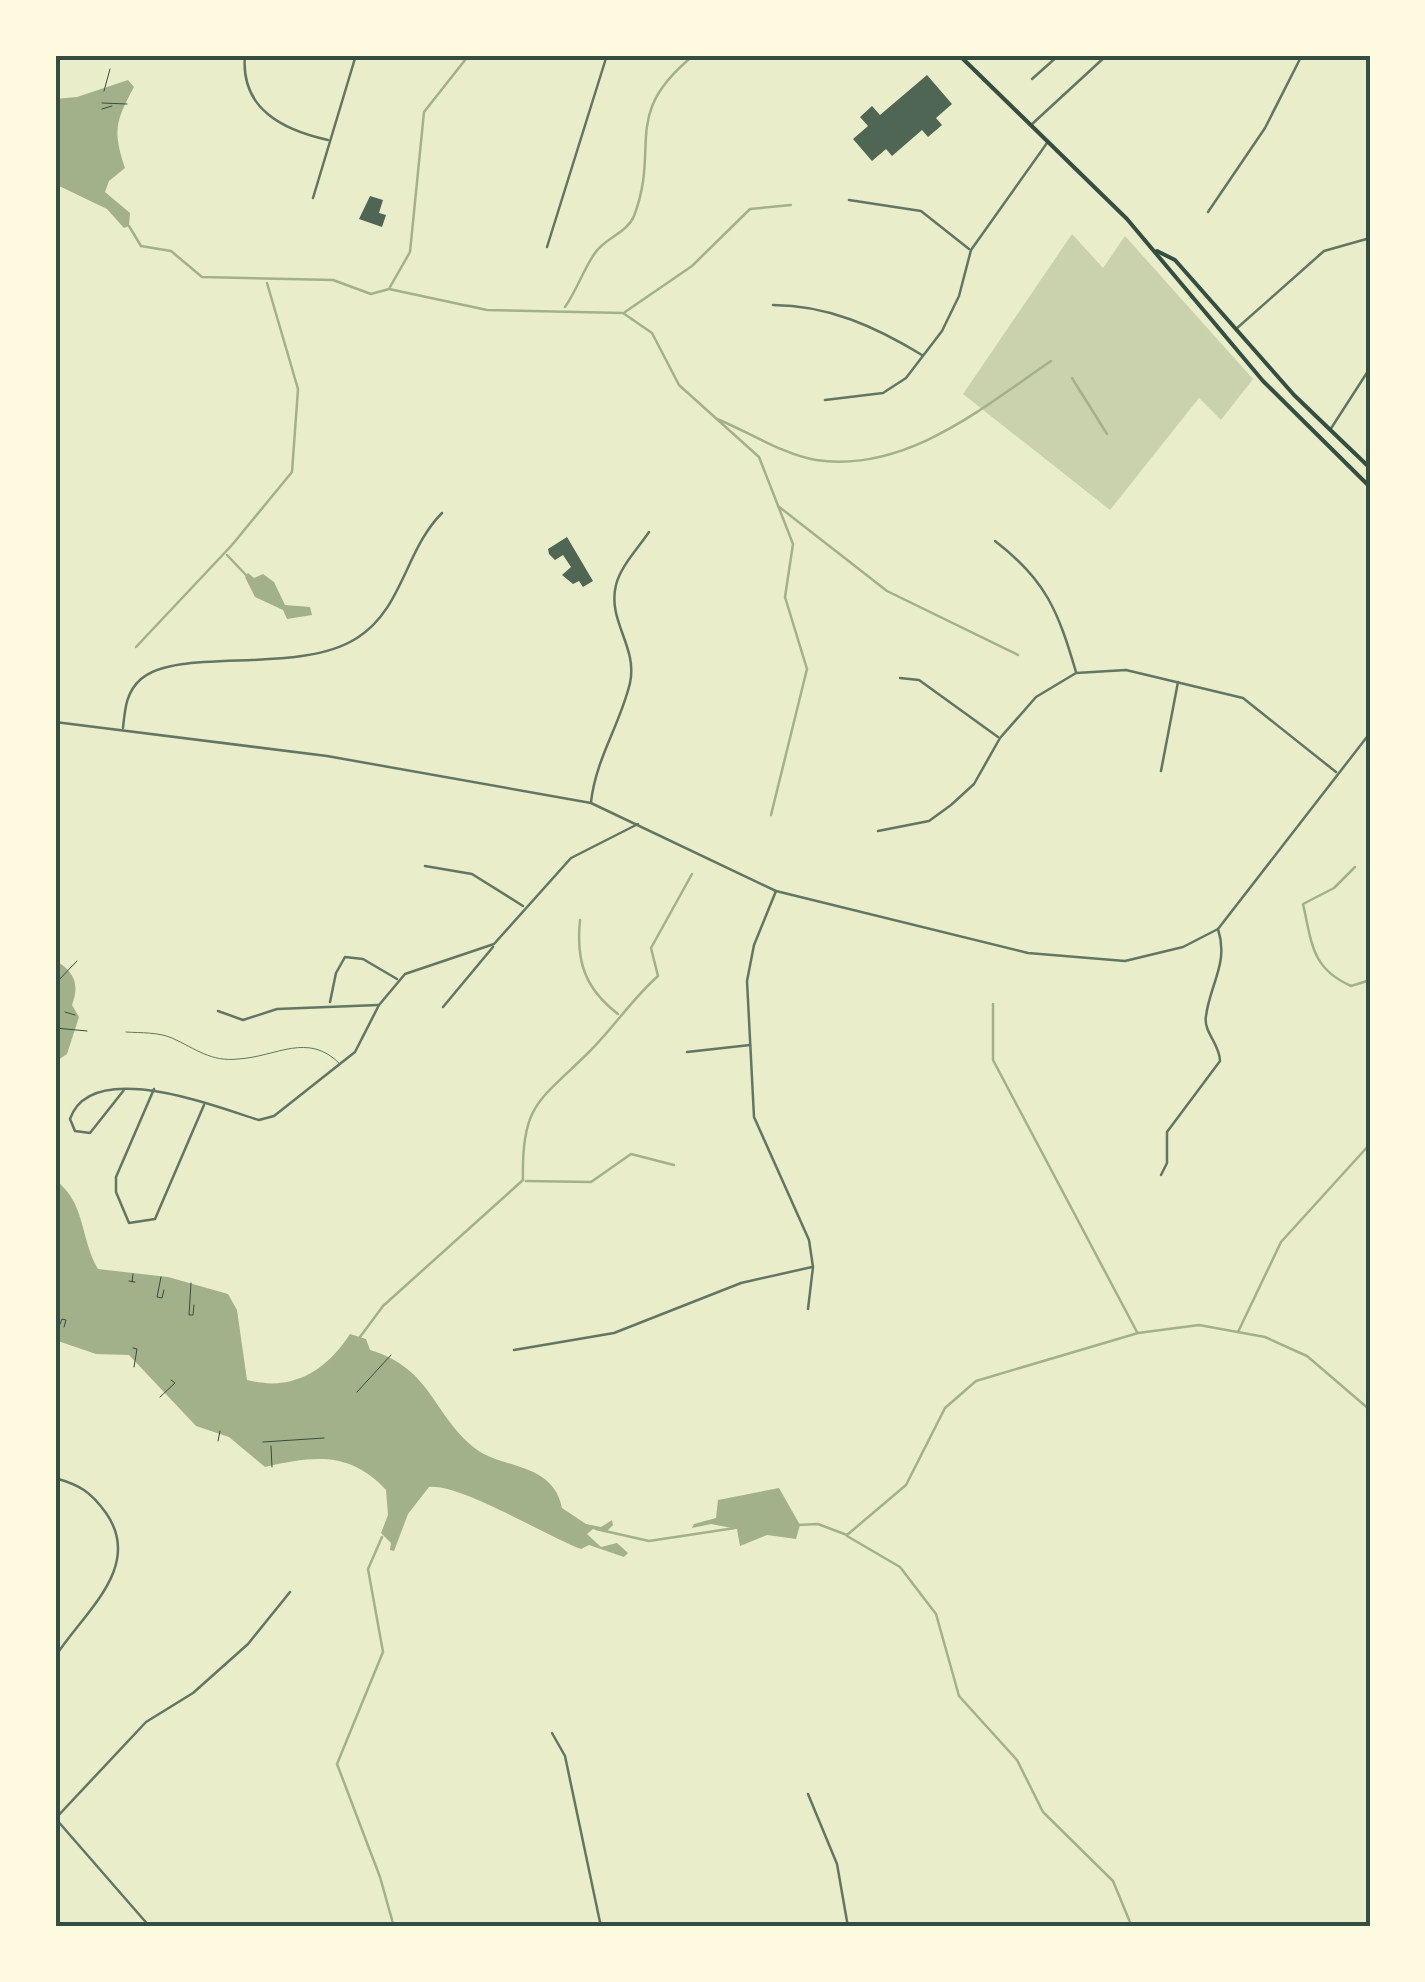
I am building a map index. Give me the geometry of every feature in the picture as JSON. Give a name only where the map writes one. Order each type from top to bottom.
[{"type":"main road","points":[[959,55],[1155,249],[1175,260],[1273,372],[1370,468]]},
{"type":"main road","points":[[1155,249],[1165,268],[1263,381],[1370,487]]},
{"type":"main road","points":[[1263,381],[1273,372]]},
{"type":"street","points":[[245,55],[243,72],[257,105],[286,128],[330,140]]},
{"type":"street","points":[[313,198],[356,55]]},
{"type":"street","points":[[547,246],[607,55]]},
{"type":"street","points":[[1032,79],[1058,55]]},
{"type":"street","points":[[1030,126],[1107,55]]},
{"type":"street","points":[[1208,212],[1265,128],[1302,55]]},
{"type":"street","points":[[825,400],[895,387],[923,356],[958,296],[970,250],[1048,142]]},
{"type":"street","points":[[849,200],[921,211],[970,250]]},
{"type":"street","points":[[1235,330],[1324,251],[1370,238]]},
{"type":"street","points":[[774,305],[796,305],[872,324],[923,356]]},
{"type":"street","points":[[1330,430],[1370,368]]},
{"type":"street","points":[[122,729],[129,693],[155,670],[303,658],[327,653],[360,636],[385,613],[420,536],[442,513]]},
{"type":"street","points":[[591,803],[594,770],[630,684],[633,656],[614,611],[616,582],[650,532]]},
{"type":"street","points":[[994,541],[1040,580],[1060,616],[1076,673]]},
{"type":"street","points":[[878,832],[928,821],[951,805],[974,784],[1000,738],[1036,698],[1076,673],[1126,670],[1243,698],[1338,774]]},
{"type":"street","points":[[900,678],[919,680],[1000,738]]},
{"type":"street","points":[[1161,771],[1178,680]]},
{"type":"street","points":[[55,722],[327,756],[591,803],[776,890],[952,936],[1074,958],[1125,961],[1183,947],[1218,929],[1370,733]]},
{"type":"street","points":[[444,1007],[524,907],[571,858],[640,824]]},
{"type":"street","points":[[425,866],[472,874],[524,907]]},
{"type":"street","points":[[776,890],[754,945],[746,981],[754,1117],[809,1240],[813,1267],[808,1309]]},
{"type":"street","points":[[1161,1175],[1167,1162],[1167,1132],[1220,1061],[1220,1048],[1206,1027],[1223,958],[1218,929]]},
{"type":"street","points":[[124,1090],[90,1133],[75,1131],[70,1118],[82,1100],[103,1090],[154,1089],[260,1120],[274,1116],[355,1052],[379,1005],[399,980],[494,944]]},
{"type":"street","points":[[329,1004],[336,973],[346,957],[363,959],[399,980]]},
{"type":"street","points":[[218,1012],[242,1020],[277,1009],[379,1005]]},
{"type":"street","points":[[687,1052],[750,1045]]},
{"type":"street","points":[[154,1089],[116,1177],[116,1192],[129,1222],[155,1219],[205,1104]]},
{"type":"street","points":[[514,1350],[614,1332],[740,1283],[813,1267]]},
{"type":"street","points":[[55,1478],[92,1493],[114,1524],[121,1544],[116,1571],[103,1594],[55,1657]]},
{"type":"street","points":[[150,1927],[55,1819],[146,1722],[194,1692],[248,1644],[290,1592]]},
{"type":"street","points":[[552,1732],[565,1756],[602,1927]]},
{"type":"street","points":[[808,1794],[838,1864],[848,1927]]},
{"type":"lane","points":[[126,1032],[168,1036],[211,1059],[237,1060],[291,1046],[313,1047],[340,1065]]},
{"type":"path","points":[[104,90],[110,69]]},
{"type":"path","points":[[102,103],[127,104]]},
{"type":"path","points":[[102,109],[112,109],[112,103]]},
{"type":"path","points":[[55,984],[76,961]]},
{"type":"path","points":[[66,1012],[75,1014]]},
{"type":"path","points":[[55,1028],[87,1031]]},
{"type":"path","points":[[132,1282],[133,1274]]},
{"type":"path","points":[[161,1276],[157,1297],[162,1298],[164,1290]]},
{"type":"path","points":[[192,1283],[188,1315],[193,1315],[194,1305]]},
{"type":"path","points":[[55,1337],[62,1319],[66,1320],[64,1327]]},
{"type":"path","points":[[133,1348],[137,1349],[134,1368]]},
{"type":"path","points":[[357,1392],[391,1355]]},
{"type":"path","points":[[160,1397],[175,1383],[172,1380]]},
{"type":"path","points":[[218,1441],[220,1432]]},
{"type":"path","points":[[263,1442],[324,1438]]},
{"type":"path","points":[[271,1442],[272,1467]]},
{"type":"shaded area","points":[[128,80],[134,87],[120,118],[118,135],[125,168],[109,181],[105,192],[130,213],[129,226],[124,228],[107,209],[55,184],[55,99],[77,97]]},
{"type":"shaded area","points":[[1072,234],[1103,268],[1125,236],[1253,379],[1221,420],[1199,398],[1110,510],[963,394]]},
{"type":"shaded area","points":[[248,573],[254,578],[263,574],[274,582],[285,605],[310,607],[312,615],[287,619],[283,610],[255,597],[245,577]]},
{"type":"shaded area","points":[[55,960],[74,979],[72,1005],[79,1017],[67,1054],[55,1062]]},
{"type":"shaded area","points":[[55,1180],[72,1199],[98,1269],[168,1277],[228,1294],[237,1310],[247,1380],[293,1380],[319,1368],[350,1334],[366,1339],[370,1350],[391,1358],[420,1381],[461,1436],[476,1449],[538,1474],[557,1493],[562,1508],[586,1524],[601,1527],[612,1520],[613,1525],[606,1532],[593,1529],[587,1534],[601,1547],[617,1543],[628,1553],[624,1557],[589,1545],[581,1549],[461,1493],[429,1487],[408,1514],[394,1551],[390,1550],[391,1543],[381,1533],[388,1515],[386,1490],[359,1468],[315,1459],[265,1467],[229,1437],[196,1426],[129,1355],[96,1354],[55,1340]]},
{"type":"shaded area","points":[[779,1488],[800,1525],[796,1539],[767,1535],[740,1546],[737,1529],[711,1524],[692,1528],[716,1518],[718,1500]]},
{"type":"building","points":[[927,75],[952,104],[936,118],[942,125],[928,137],[922,130],[892,156],[886,149],[872,161],[853,139],[868,126],[860,117],[872,106],[880,115]]},
{"type":"building","points":[[370,196],[383,200],[379,213],[386,215],[382,227],[359,219]]},
{"type":"building","points":[[567,537],[593,581],[583,587],[579,581],[573,584],[562,575],[571,567],[563,555],[555,560],[549,554],[548,549]]},
{"type":"waterway","points":[[390,287],[410,252],[424,112],[469,55]]},
{"type":"waterway","points":[[565,307],[595,253],[634,216],[641,191],[646,131],[657,95],[694,55]]},
{"type":"waterway","points":[[625,312],[692,266],[750,209],[791,205]]},
{"type":"waterway","points":[[129,226],[141,246],[171,251],[202,277],[333,280],[371,294],[389,289],[487,310],[623,313],[652,333],[679,385],[759,457],[793,544],[785,597],[807,669],[771,815]]},
{"type":"waterway","points":[[136,647],[232,545],[292,472],[298,389],[267,283]]},
{"type":"waterway","points":[[717,419],[779,448],[816,460],[881,457],[941,433],[1051,361]]},
{"type":"waterway","points":[[1072,378],[1107,434]]},
{"type":"waterway","points":[[778,506],[887,591],[1018,655]]},
{"type":"waterway","points":[[227,555],[246,575]]},
{"type":"waterway","points":[[1355,867],[1334,888],[1303,904],[1315,953],[1328,971],[1351,986],[1370,980]]},
{"type":"waterway","points":[[360,1337],[383,1306],[523,1180],[526,1134],[537,1105],[658,976],[651,948],[692,874]]},
{"type":"waterway","points":[[580,920],[579,948],[585,972],[597,994],[618,1014]]},
{"type":"waterway","points":[[993,1004],[993,1060],[1137,1332]]},
{"type":"waterway","points":[[1238,1332],[1281,1242],[1370,1144]]},
{"type":"waterway","points":[[526,1181],[591,1182],[631,1154],[674,1165]]},
{"type":"waterway","points":[[798,1525],[818,1524],[847,1535],[906,1485],[945,1408],[976,1381],[1138,1333],[1199,1325],[1265,1337],[1307,1356],[1370,1410]]},
{"type":"waterway","points":[[596,1529],[649,1541],[735,1528]]},
{"type":"waterway","points":[[847,1536],[900,1567],[936,1614],[959,1696],[1017,1760],[1043,1812],[1113,1881],[1132,1927]]},
{"type":"waterway","points":[[382,1537],[368,1569],[383,1652],[337,1764],[380,1877],[394,1927]]}]
